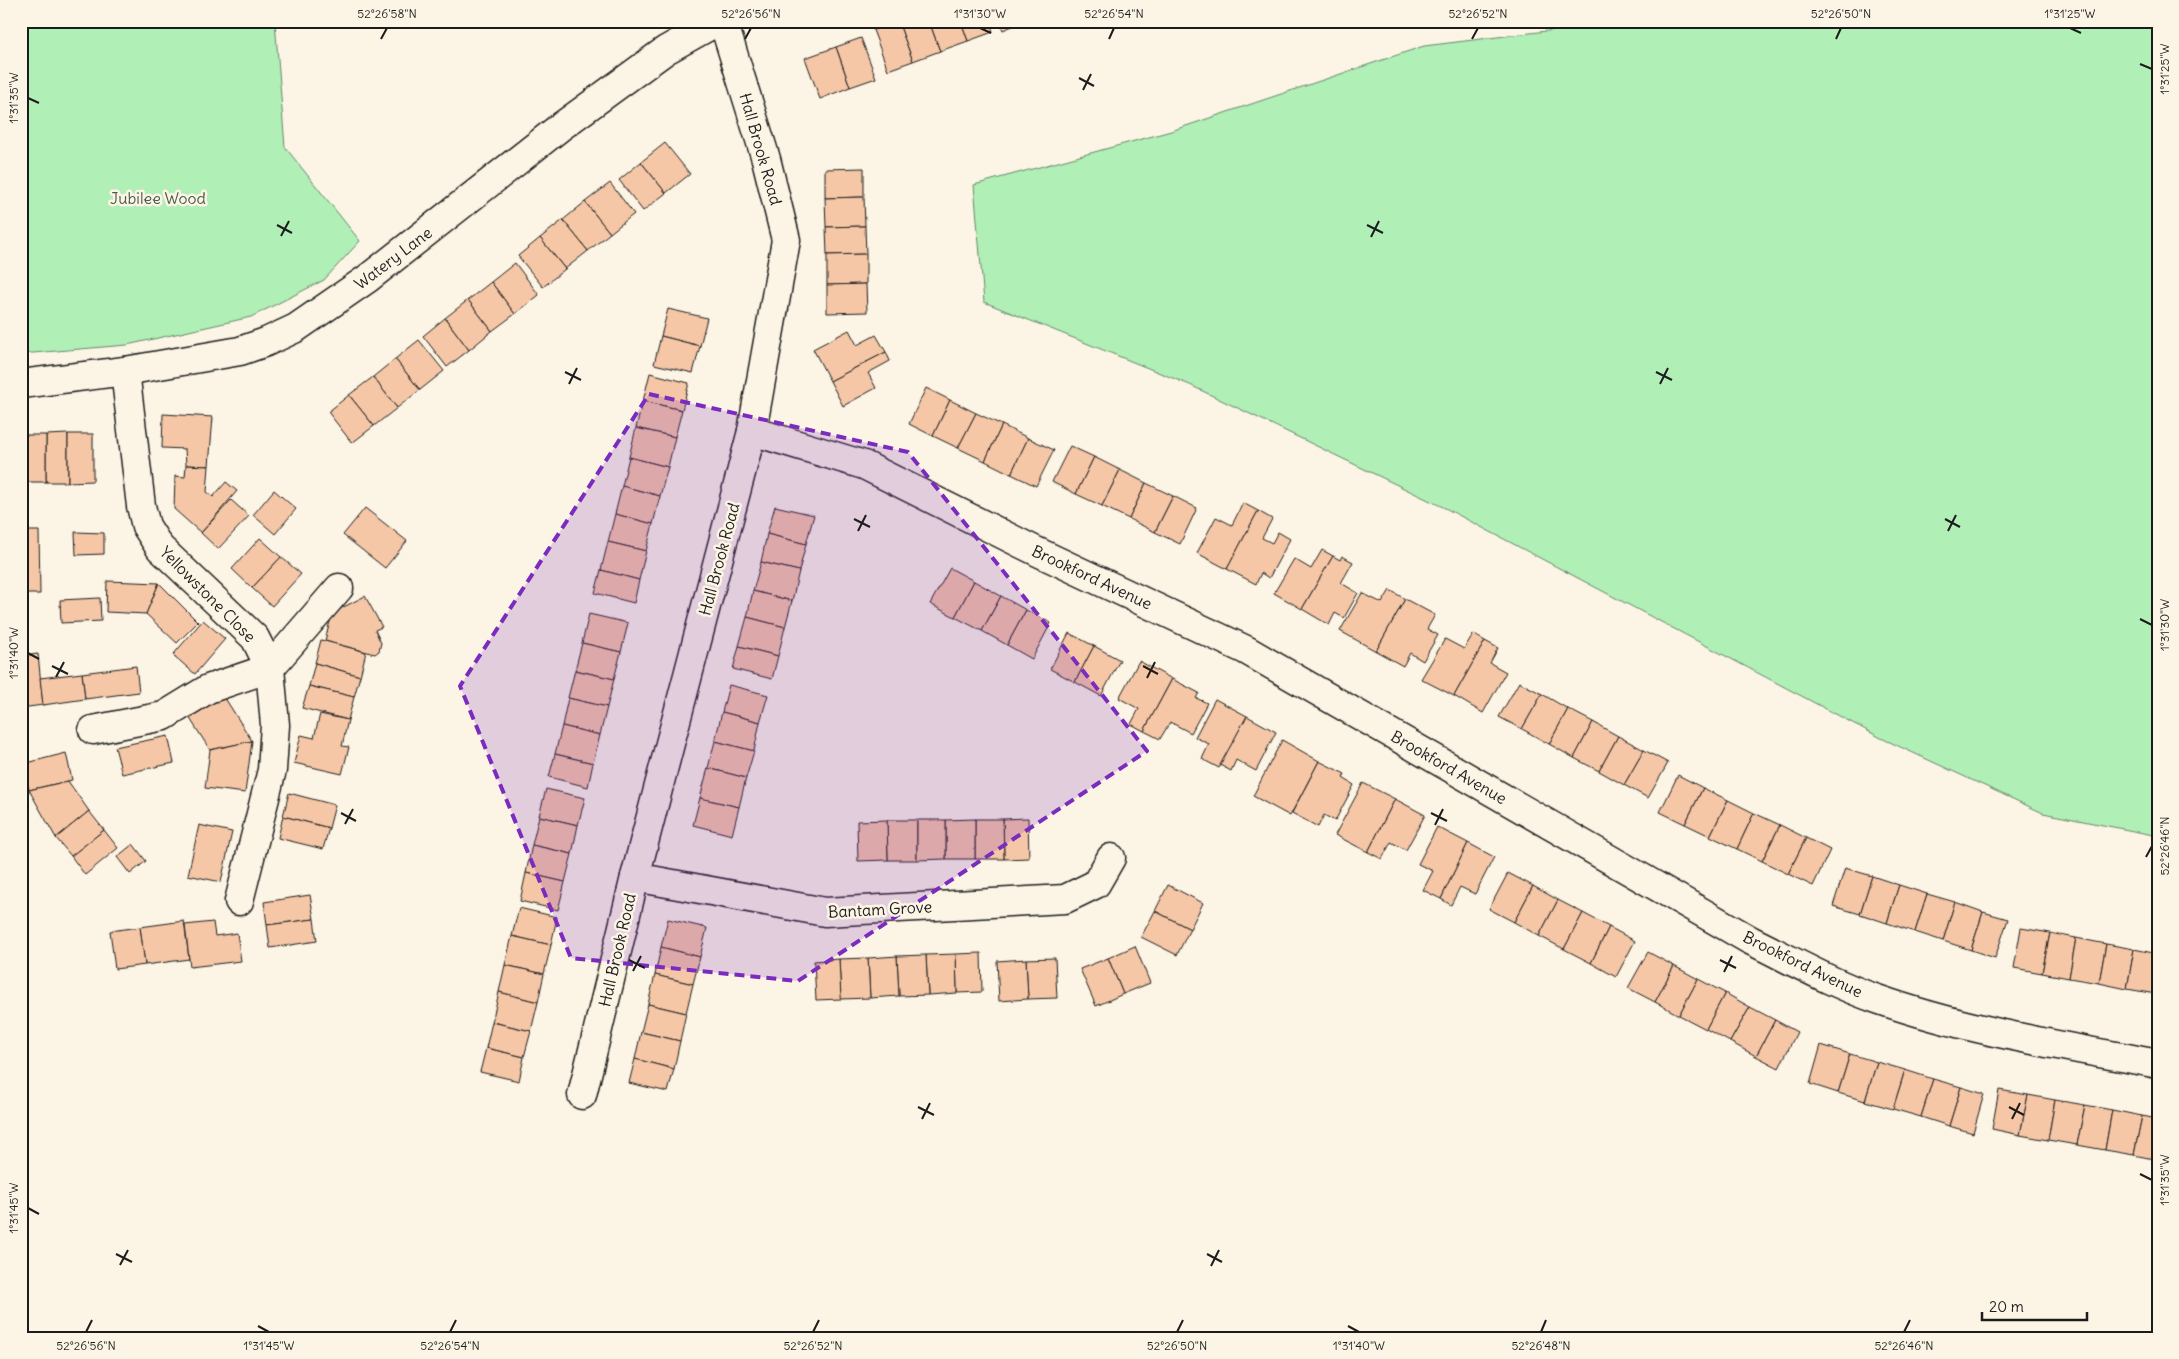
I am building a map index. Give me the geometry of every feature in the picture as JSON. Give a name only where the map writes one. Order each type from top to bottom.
[{"type":"street","name":"Watery Lane","points":[[21,384],[125,371],[240,351],[266,342],[296,328],[367,279],[559,128],[666,50],[718,21]]},
{"type":"street","name":"Hall Brook Road","points":[[582,1095],[635,876],[752,431],[786,240],[766,159],[723,21]]},
{"type":"street","name":"Yellowstone Close","points":[[125,371],[141,506],[146,526],[160,548],[255,638],[270,668],[275,726],[272,770],[239,901]]},
{"type":"street","name":"Brookford Avenue","points":[[752,431],[864,465],[1038,552],[1246,650],[1750,940],[1876,999],[1974,1028],[2158,1064]]},
{"type":"street","points":[[93,730],[164,716],[208,688],[270,668],[339,588]]},
{"type":"street","name":"Bantam Grove","points":[[635,876],[825,912],[1065,899],[1096,884],[1111,858]]},
{"type":"highlighted area","points":[[649,394],[908,452],[1147,751],[798,981],[571,958],[460,686]]},
{"type":"green space","name":"Jubilee Wood","points":[[21,21],[275,21],[285,147],[360,241],[324,280],[251,317],[127,345],[21,354]]},
{"type":"green space","points":[[1628,21],[2158,22],[2158,836],[2043,813],[1881,738],[1447,509],[1190,385],[984,302],[974,185],[1171,131],[1424,46]]},
{"type":"building","points":[[898,21],[913,61],[888,70],[873,30]]},
{"type":"building","points":[[898,21],[929,21],[940,51],[913,61]]},
{"type":"building","points":[[929,21],[961,21],[968,41],[940,51]]},
{"type":"building","points":[[961,21],[990,21],[993,32],[968,41]]},
{"type":"building","points":[[999,21],[1025,21],[1003,30]]},
{"type":"building","points":[[861,38],[876,78],[850,87],[836,47]]},
{"type":"building","points":[[836,47],[850,87],[820,99],[805,58]]},
{"type":"building","points":[[665,143],[690,174],[666,193],[641,162]]},
{"type":"building","points":[[641,162],[666,193],[643,211],[619,180]]},
{"type":"building","points":[[864,168],[864,197],[825,198],[825,169]]},
{"type":"building","points":[[610,183],[634,214],[610,233],[585,202]]},
{"type":"building","points":[[864,197],[865,226],[826,227],[825,198]]},
{"type":"building","points":[[585,202],[610,233],[588,251],[563,220]]},
{"type":"building","points":[[563,220],[588,251],[565,269],[540,238]]},
{"type":"building","points":[[865,226],[866,254],[827,255],[826,227]]},
{"type":"building","points":[[540,238],[565,269],[543,287],[518,256]]},
{"type":"building","points":[[866,254],[866,284],[827,285],[827,255]]},
{"type":"building","points":[[515,263],[539,295],[515,314],[491,282]]},
{"type":"building","points":[[491,282],[515,314],[492,331],[468,300]]},
{"type":"building","points":[[866,284],[867,312],[827,313],[827,285]]},
{"type":"building","points":[[468,300],[492,331],[469,350],[445,318]]},
{"type":"building","points":[[668,309],[707,318],[700,346],[661,336]]},
{"type":"building","points":[[445,318],[469,350],[447,367],[423,336]]},
{"type":"building","points":[[849,330],[857,345],[876,335],[886,352],[830,381],[813,349]]},
{"type":"building","points":[[661,336],[700,346],[693,373],[654,364]]},
{"type":"building","points":[[419,340],[444,371],[420,390],[395,359]]},
{"type":"building","points":[[886,352],[890,361],[868,373],[876,388],[843,406],[830,381]]},
{"type":"building","points":[[395,359],[420,390],[397,408],[373,377]]},
{"type":"building","points":[[650,373],[689,383],[682,410],[643,401]]},
{"type":"building","points":[[373,377],[397,408],[374,426],[349,395]]},
{"type":"building","points":[[926,388],[950,400],[933,436],[909,424]]},
{"type":"building","points":[[349,395],[374,426],[352,443],[328,412]]},
{"type":"building","points":[[950,400],[976,413],[958,448],[933,436]]},
{"type":"building","points":[[643,401],[682,410],[675,437],[636,428]]},
{"type":"building","points":[[976,413],[1002,425],[985,461],[958,448]]},
{"type":"building","points":[[163,414],[213,417],[209,466],[186,465],[185,449],[162,448]]},
{"type":"building","points":[[1002,425],[1028,438],[1011,474],[985,461]]},
{"type":"building","points":[[636,428],[675,437],[668,467],[629,457]]},
{"type":"building","points":[[68,434],[68,482],[46,482],[46,435]]},
{"type":"building","points":[[68,434],[93,434],[93,481],[68,482]]},
{"type":"building","points":[[21,435],[25,435],[25,482],[21,482]]},
{"type":"building","points":[[25,435],[46,435],[46,482],[25,482]]},
{"type":"building","points":[[1028,438],[1054,450],[1036,486],[1011,474]]},
{"type":"building","points":[[1070,446],[1094,457],[1076,494],[1052,482]]},
{"type":"building","points":[[629,457],[668,467],[660,496],[622,486]]},
{"type":"building","points":[[1094,457],[1120,470],[1102,506],[1076,494]]},
{"type":"building","points":[[186,465],[209,466],[207,492],[213,497],[226,482],[237,491],[201,533],[174,509],[175,476],[185,477]]},
{"type":"building","points":[[1120,470],[1146,483],[1129,519],[1102,506]]},
{"type":"building","points":[[1146,483],[1173,496],[1155,532],[1129,519]]},
{"type":"building","points":[[622,486],[660,496],[653,524],[615,514]]},
{"type":"building","points":[[274,490],[296,509],[275,534],[253,515]]},
{"type":"building","points":[[1173,496],[1197,508],[1180,544],[1155,532]]},
{"type":"building","points":[[231,500],[249,516],[218,549],[201,533]]},
{"type":"building","points":[[1243,503],[1258,511],[1227,569],[1197,553],[1216,517],[1232,525]]},
{"type":"building","points":[[775,506],[814,515],[806,544],[767,534]]},
{"type":"building","points":[[365,508],[407,541],[385,568],[343,535]]},
{"type":"building","points":[[1258,511],[1272,519],[1262,538],[1272,543],[1278,532],[1290,539],[1269,578],[1261,573],[1256,584],[1227,569]]},
{"type":"building","points":[[615,514],[653,524],[646,551],[608,542]]},
{"type":"building","points":[[21,531],[39,531],[40,594],[21,594]]},
{"type":"building","points":[[75,532],[104,533],[104,554],[76,555]]},
{"type":"building","points":[[767,534],[806,544],[799,571],[761,562]]},
{"type":"building","points":[[260,538],[281,557],[252,588],[232,569]]},
{"type":"building","points":[[608,542],[646,551],[639,580],[601,570]]},
{"type":"building","points":[[1322,550],[1333,556],[1302,609],[1274,593],[1294,559],[1311,569]]},
{"type":"building","points":[[1333,556],[1340,560],[1342,556],[1353,562],[1341,583],[1358,593],[1344,618],[1335,613],[1329,625],[1302,609]]},
{"type":"building","points":[[281,557],[301,574],[272,606],[252,588]]},
{"type":"building","points":[[761,562],[799,571],[792,601],[753,591]]},
{"type":"building","points":[[950,568],[974,581],[955,617],[930,604]]},
{"type":"building","points":[[601,570],[639,580],[634,603],[595,593]]},
{"type":"building","points":[[107,581],[159,583],[146,614],[106,612]]},
{"type":"building","points":[[974,581],[1001,596],[982,631],[955,617]]},
{"type":"building","points":[[159,583],[198,622],[177,643],[146,614]]},
{"type":"building","points":[[1390,590],[1405,599],[1376,651],[1340,631],[1362,593],[1382,603]]},
{"type":"building","points":[[753,591],[792,601],[785,627],[747,617]]},
{"type":"building","points":[[365,596],[382,627],[375,630],[381,643],[379,651],[375,654],[325,641],[332,613]]},
{"type":"building","points":[[1001,596],[1026,610],[1007,645],[982,631]]},
{"type":"building","points":[[100,598],[101,621],[61,623],[60,600]]},
{"type":"building","points":[[1405,599],[1435,615],[1427,629],[1438,635],[1423,661],[1410,653],[1403,666],[1376,651]]},
{"type":"building","points":[[1026,610],[1051,623],[1032,659],[1007,645]]},
{"type":"building","points":[[589,614],[628,623],[621,652],[582,643]]},
{"type":"building","points":[[747,617],[785,627],[778,656],[739,646]]},
{"type":"building","points":[[203,620],[225,639],[195,674],[173,655]]},
{"type":"building","points":[[1069,633],[1094,646],[1075,682],[1050,669]]},
{"type":"building","points":[[1473,634],[1485,641],[1454,696],[1421,679],[1445,639],[1464,649]]},
{"type":"building","points":[[321,640],[366,652],[360,676],[315,663]]},
{"type":"building","points":[[1485,641],[1498,648],[1490,663],[1506,672],[1483,713],[1454,696]]},
{"type":"building","points":[[582,643],[621,652],[614,679],[575,670]]},
{"type":"building","points":[[739,646],[778,656],[772,679],[733,669]]},
{"type":"building","points":[[1094,646],[1120,660],[1101,696],[1075,682]]},
{"type":"building","points":[[38,654],[43,705],[21,708],[21,656]]},
{"type":"building","points":[[1139,661],[1172,679],[1144,731],[1131,724],[1139,709],[1119,698]]},
{"type":"building","points":[[315,663],[360,676],[354,697],[309,686]]},
{"type":"building","points":[[136,666],[139,692],[85,699],[82,673]]},
{"type":"building","points":[[575,670],[614,679],[607,707],[568,698]]},
{"type":"building","points":[[82,673],[85,699],[43,705],[40,678]]},
{"type":"building","points":[[1172,679],[1199,693],[1196,698],[1207,703],[1191,733],[1170,722],[1160,739],[1144,731]]},
{"type":"building","points":[[1519,682],[1542,694],[1522,729],[1499,717]]},
{"type":"building","points":[[729,685],[768,695],[760,722],[722,712]]},
{"type":"building","points":[[309,686],[354,697],[348,720],[302,708]]},
{"type":"building","points":[[1542,694],[1568,709],[1549,744],[1522,729]]},
{"type":"building","points":[[223,695],[252,741],[210,750],[189,717]]},
{"type":"building","points":[[568,698],[607,707],[600,735],[562,726]]},
{"type":"building","points":[[1215,699],[1247,716],[1219,768],[1202,759],[1209,744],[1195,737]]},
{"type":"building","points":[[1568,709],[1593,722],[1574,758],[1549,744]]},
{"type":"building","points":[[722,712],[760,722],[754,751],[715,741]]},
{"type":"building","points":[[320,714],[348,720],[342,746],[349,747],[342,774],[294,763],[301,735],[314,738]]},
{"type":"building","points":[[1247,716],[1276,732],[1256,771],[1236,760],[1231,771],[1220,765]]},
{"type":"building","points":[[1593,722],[1618,736],[1599,771],[1574,758]]},
{"type":"building","points":[[562,726],[600,735],[593,763],[555,754]]},
{"type":"building","points":[[168,736],[174,763],[122,774],[115,747]]},
{"type":"building","points":[[1618,736],[1644,750],[1624,785],[1599,771]]},
{"type":"building","points":[[1282,740],[1319,761],[1290,816],[1253,796]]},
{"type":"building","points":[[252,741],[245,793],[205,788],[210,750]]},
{"type":"building","points":[[715,741],[754,751],[746,778],[708,768]]},
{"type":"building","points":[[1644,750],[1668,763],[1648,798],[1624,785]]},
{"type":"building","points":[[66,753],[72,780],[29,790],[23,764]]},
{"type":"building","points":[[555,754],[593,763],[588,787],[549,777]]},
{"type":"building","points":[[1319,761],[1345,774],[1343,778],[1354,785],[1335,821],[1324,815],[1318,827],[1292,813]]},
{"type":"building","points":[[708,768],[746,778],[739,807],[700,798]]},
{"type":"building","points":[[1678,775],[1703,788],[1685,824],[1660,812]]},
{"type":"building","points":[[68,781],[89,811],[56,838],[29,790]]},
{"type":"building","points":[[1363,783],[1395,799],[1368,852],[1335,835]]},
{"type":"building","points":[[1703,788],[1728,800],[1710,836],[1685,824]]},
{"type":"building","points":[[546,789],[585,798],[578,825],[539,816]]},
{"type":"building","points":[[289,793],[335,805],[329,828],[283,816]]},
{"type":"building","points":[[700,798],[739,807],[732,835],[693,825]]},
{"type":"building","points":[[1395,799],[1425,815],[1406,850],[1391,842],[1382,859],[1368,852]]},
{"type":"building","points":[[1728,800],[1754,813],[1737,849],[1710,836]]},
{"type":"building","points":[[89,811],[104,830],[71,856],[56,838]]},
{"type":"building","points":[[1754,813],[1780,825],[1762,861],[1737,849]]},
{"type":"building","points":[[283,816],[329,828],[323,849],[278,838]]},
{"type":"building","points":[[539,816],[578,825],[572,854],[532,845]]},
{"type":"building","points":[[1028,818],[1029,858],[1004,859],[1003,819]]},
{"type":"building","points":[[975,819],[1003,819],[1004,859],[975,859]]},
{"type":"building","points":[[975,819],[975,859],[946,859],[946,820]]},
{"type":"building","points":[[887,820],[917,820],[917,860],[888,860]]},
{"type":"building","points":[[887,820],[888,860],[858,861],[857,821]]},
{"type":"building","points":[[917,820],[946,820],[946,859],[917,860]]},
{"type":"building","points":[[199,825],[232,832],[221,882],[188,875]]},
{"type":"building","points":[[1780,825],[1806,838],[1788,874],[1762,861]]},
{"type":"building","points":[[1437,827],[1468,843],[1441,899],[1423,890],[1433,871],[1418,864]]},
{"type":"building","points":[[104,830],[118,848],[85,875],[71,856]]},
{"type":"building","points":[[1806,838],[1830,850],[1813,886],[1788,874]]},
{"type":"building","points":[[1468,843],[1494,857],[1475,894],[1460,887],[1451,905],[1441,899]]},
{"type":"building","points":[[133,844],[146,861],[130,874],[117,857]]},
{"type":"building","points":[[532,845],[572,854],[565,882],[526,873]]},
{"type":"building","points":[[1845,868],[1872,876],[1860,914],[1833,906]]},
{"type":"building","points":[[526,873],[565,882],[558,910],[520,901]]},
{"type":"building","points":[[1508,873],[1533,886],[1514,922],[1489,909]]},
{"type":"building","points":[[1872,876],[1899,885],[1887,923],[1860,914]]},
{"type":"building","points":[[1168,885],[1203,903],[1190,929],[1155,911]]},
{"type":"building","points":[[1899,885],[1927,894],[1915,932],[1887,923]]},
{"type":"building","points":[[1533,886],[1558,900],[1539,936],[1514,922]]},
{"type":"building","points":[[1927,894],[1955,902],[1943,941],[1915,932]]},
{"type":"building","points":[[310,895],[314,919],[267,925],[264,902]]},
{"type":"building","points":[[1558,900],[1583,913],[1564,949],[1539,936]]},
{"type":"building","points":[[1955,902],[1983,912],[1971,950],[1943,941]]},
{"type":"building","points":[[519,908],[557,917],[551,945],[512,936]]},
{"type":"building","points":[[1155,911],[1190,929],[1177,955],[1141,937]]},
{"type":"building","points":[[1983,912],[2008,919],[1995,958],[1971,950]]},
{"type":"building","points":[[1583,913],[1609,927],[1591,963],[1564,949]]},
{"type":"building","points":[[314,919],[317,941],[270,948],[267,925]]},
{"type":"building","points":[[668,919],[707,928],[700,957],[661,947]]},
{"type":"building","points":[[184,921],[189,959],[145,965],[140,927]]},
{"type":"building","points":[[213,922],[215,936],[237,933],[241,961],[190,967],[185,925]]},
{"type":"building","points":[[140,927],[145,965],[115,969],[110,931]]},
{"type":"building","points":[[1609,927],[1635,941],[1616,977],[1591,963]]},
{"type":"building","points":[[2021,928],[2050,933],[2042,973],[2014,968]]},
{"type":"building","points":[[2050,933],[2076,938],[2069,978],[2042,973]]},
{"type":"building","points":[[512,936],[551,945],[544,974],[505,965]]},
{"type":"building","points":[[2076,938],[2106,944],[2099,983],[2069,978]]},
{"type":"building","points":[[2106,944],[2134,949],[2127,989],[2099,983]]},
{"type":"building","points":[[1135,946],[1150,983],[1123,994],[1108,958]]},
{"type":"building","points":[[661,947],[700,957],[693,984],[655,975]]},
{"type":"building","points":[[2134,949],[2158,954],[2156,994],[2127,989]]},
{"type":"building","points":[[1648,952],[1674,966],[1655,1002],[1628,988]]},
{"type":"building","points":[[981,953],[982,992],[957,993],[956,954]]},
{"type":"building","points":[[956,954],[957,993],[928,995],[926,955]]},
{"type":"building","points":[[926,955],[928,995],[899,996],[897,956]]},
{"type":"building","points":[[897,956],[899,996],[870,998],[868,958]]},
{"type":"building","points":[[868,958],[870,998],[841,999],[839,959]]},
{"type":"building","points":[[1055,958],[1057,998],[1028,999],[1026,959]]},
{"type":"building","points":[[1108,958],[1123,994],[1096,1006],[1080,969]]},
{"type":"building","points":[[839,959],[841,999],[816,1000],[814,961]]},
{"type":"building","points":[[1026,959],[1028,999],[999,1001],[997,961]]},
{"type":"building","points":[[505,965],[544,974],[538,1002],[499,992]]},
{"type":"building","points":[[1674,966],[1698,979],[1679,1015],[1655,1002]]},
{"type":"building","points":[[655,975],[693,984],[686,1013],[648,1004]]},
{"type":"building","points":[[1698,979],[1725,993],[1706,1029],[1679,1015]]},
{"type":"building","points":[[499,992],[538,1002],[531,1031],[492,1022]]},
{"type":"building","points":[[1725,993],[1750,1007],[1730,1042],[1706,1029]]},
{"type":"building","points":[[648,1004],[686,1013],[680,1041],[641,1032]]},
{"type":"building","points":[[1750,1007],[1775,1020],[1756,1056],[1730,1042]]},
{"type":"building","points":[[1775,1020],[1797,1032],[1779,1068],[1756,1056]]},
{"type":"building","points":[[492,1022],[531,1031],[524,1057],[486,1048]]},
{"type":"building","points":[[641,1032],[680,1041],[674,1069],[635,1059]]},
{"type":"building","points":[[1821,1045],[1850,1054],[1838,1093],[1810,1084]]},
{"type":"building","points":[[486,1048],[524,1057],[519,1081],[480,1072]]},
{"type":"building","points":[[1850,1054],[1877,1062],[1865,1101],[1838,1093]]},
{"type":"building","points":[[635,1059],[674,1069],[668,1092],[629,1083]]},
{"type":"building","points":[[1877,1062],[1905,1070],[1893,1109],[1865,1101]]},
{"type":"building","points":[[1905,1070],[1933,1079],[1921,1117],[1893,1109]]},
{"type":"building","points":[[1933,1079],[1961,1087],[1949,1126],[1921,1117]]},
{"type":"building","points":[[1961,1087],[1984,1094],[1973,1133],[1949,1126]]},
{"type":"building","points":[[1999,1090],[2028,1095],[2020,1135],[1992,1129]]},
{"type":"building","points":[[2028,1095],[2055,1100],[2048,1140],[2020,1135]]},
{"type":"building","points":[[2055,1100],[2085,1105],[2077,1145],[2048,1140]]},
{"type":"building","points":[[2085,1105],[2112,1110],[2105,1150],[2077,1145]]},
{"type":"building","points":[[2112,1110],[2142,1116],[2134,1155],[2105,1150]]},
{"type":"building","points":[[2142,1116],[2158,1119],[2158,1160],[2134,1155]]}]
